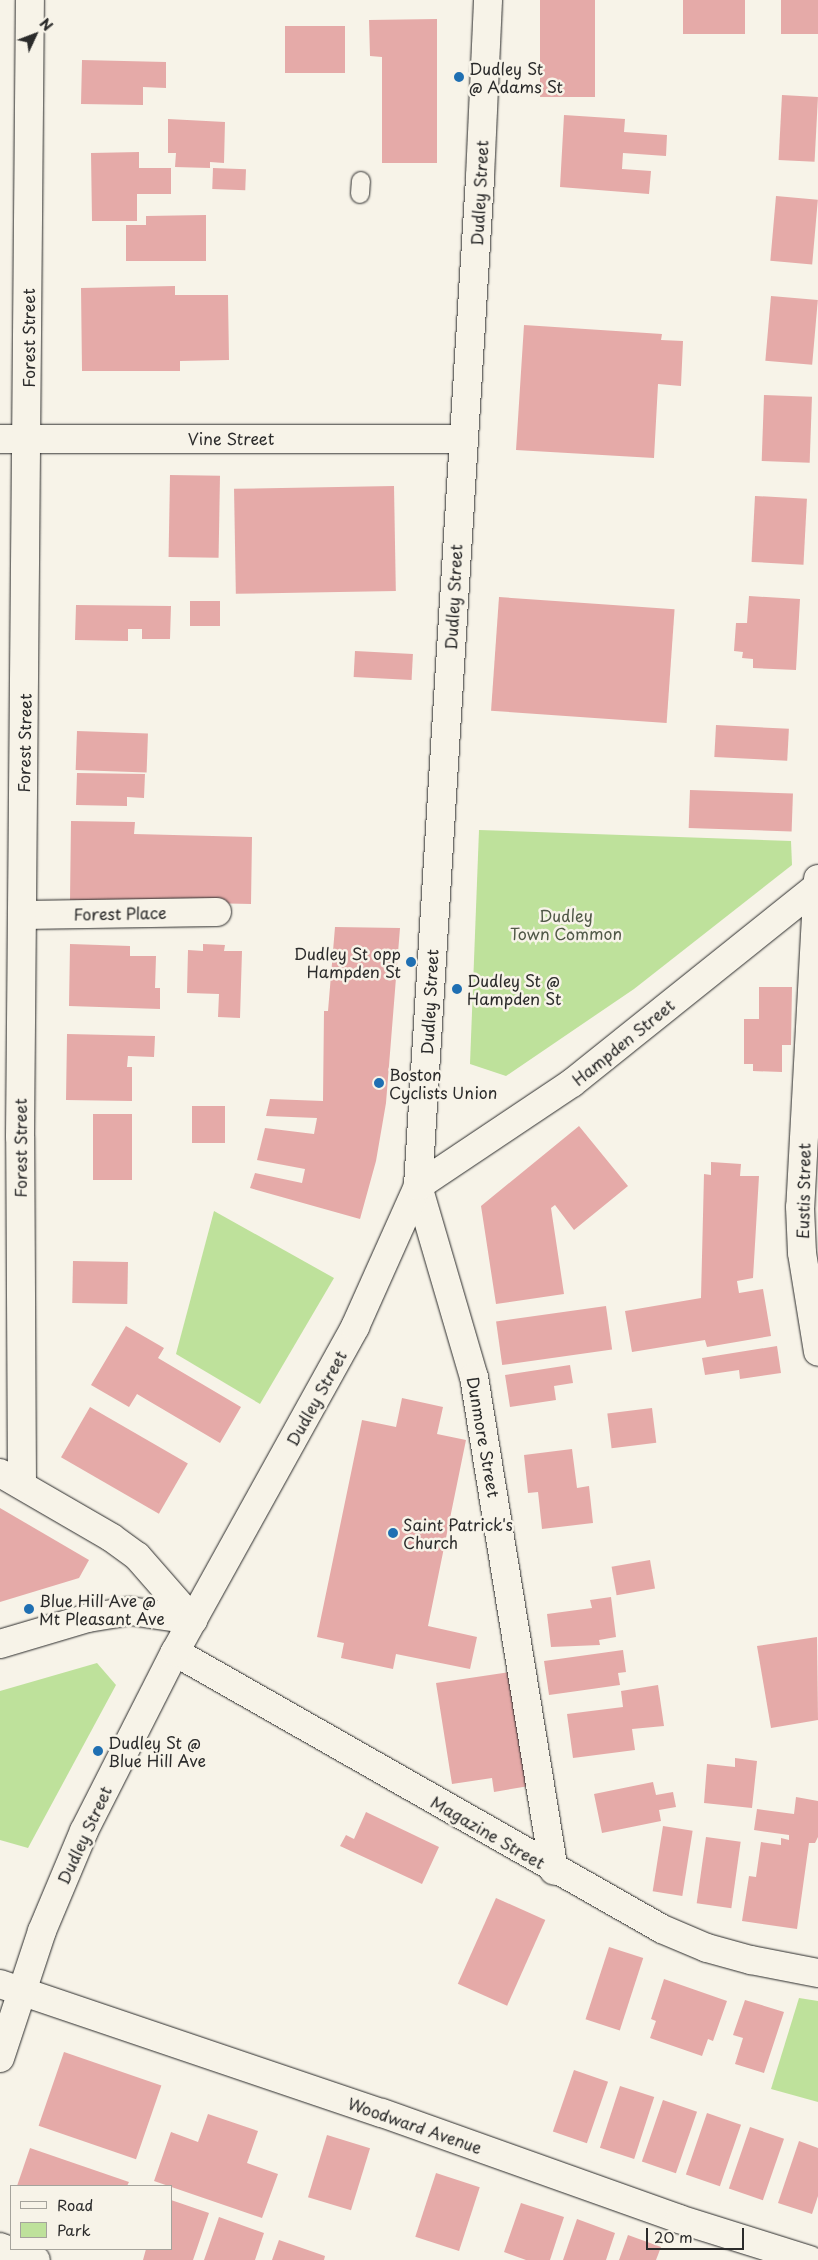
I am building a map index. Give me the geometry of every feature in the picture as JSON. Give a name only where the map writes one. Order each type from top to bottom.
[{"type":"street","name":"Forest Street","points":[[11,1479],[22,915],[30,0]]},
{"type":"street","name":"Dudley Street","points":[[0,2058],[10,1988],[84,1831],[175,1652],[355,1327],[418,1186],[462,439],[480,177],[488,0]]},
{"type":"street","name":"Vine Street","points":[[0,439],[462,439]]},
{"type":"street","name":"Eustis Street","points":[[818,880],[800,1207],[802,1253],[818,1352]]},
{"type":"street","name":"Hampden Street","points":[[418,1186],[572,1083],[818,886]]},
{"type":"street","name":"Forest Place","points":[[22,915],[218,912]]},
{"type":"street","name":"Dunmore Street","points":[[418,1186],[474,1377],[554,1870]]},
{"type":"street","points":[[11,1479],[137,1556],[193,1620]]},
{"type":"street","points":[[0,1644],[88,1618],[130,1610],[193,1620]]},
{"type":"street","name":"Magazine Street","points":[[175,1652],[554,1870],[662,1929],[707,1948],[750,1960],[818,1973]]},
{"type":"street","name":"Woodward Avenue","points":[[10,1988],[382,2113],[679,2219],[810,2260]]},
{"type":"street","points":[[0,2247],[36,2260]]},
{"type":"green space","name":"Dudley Town Common","points":[[479,830],[791,841],[792,865],[634,989],[506,1076],[470,1064]]},
{"type":"green space","points":[[214,1211],[334,1278],[260,1404],[176,1354]]},
{"type":"green space","points":[[97,1663],[116,1685],[28,1848],[0,1840],[0,1691]]},
{"type":"green space","points":[[799,1998],[818,2001],[818,2102],[771,2089]]},
{"type":"building","points":[[540,0],[595,0],[595,97],[540,97]]},
{"type":"building","points":[[683,0],[745,0],[745,34],[683,34]]},
{"type":"building","points":[[781,0],[818,0],[818,34],[781,34]]},
{"type":"building","points":[[437,19],[437,163],[382,163],[382,57],[370,56],[369,20]]},
{"type":"building","points":[[285,26],[345,26],[345,73],[285,73]]},
{"type":"building","points":[[82,60],[166,62],[166,88],[143,87],[143,105],[81,104]]},
{"type":"building","points":[[782,95],[818,97],[815,162],[779,160]]},
{"type":"building","points":[[564,115],[625,119],[624,132],[667,135],[666,156],[623,153],[622,169],[651,171],[649,194],[560,187]]},
{"type":"building","points":[[168,119],[225,122],[224,163],[210,162],[210,168],[175,167],[176,153],[168,153]]},
{"type":"building","points":[[139,152],[139,168],[171,168],[171,194],[137,194],[137,221],[92,221],[91,153]]},
{"type":"building","points":[[213,168],[246,169],[245,190],[212,189]]},
{"type":"building","points":[[776,196],[818,200],[812,264],[770,261]]},
{"type":"building","points":[[206,215],[206,261],[126,261],[126,225],[146,225],[146,216]]},
{"type":"building","points":[[175,286],[175,295],[228,295],[229,360],[180,361],[180,371],[82,371],[81,288]]},
{"type":"building","points":[[771,296],[818,300],[812,365],[765,361]]},
{"type":"building","points":[[524,325],[662,334],[661,340],[683,341],[681,386],[658,384],[654,458],[516,450]]},
{"type":"building","points":[[764,395],[812,397],[810,463],[762,461]]},
{"type":"building","points":[[170,475],[220,476],[219,558],[169,557]]},
{"type":"building","points":[[394,486],[396,591],[236,594],[234,489]]},
{"type":"building","points":[[755,496],[807,499],[803,565],[752,562]]},
{"type":"building","points":[[749,596],[800,599],[796,670],[753,668],[753,659],[742,658],[743,652],[734,651],[736,623],[747,623]]},
{"type":"building","points":[[499,597],[675,609],[667,723],[491,711]]},
{"type":"building","points":[[190,601],[220,601],[220,626],[190,626]]},
{"type":"building","points":[[76,605],[171,606],[170,639],[142,639],[142,629],[128,629],[128,641],[75,640]]},
{"type":"building","points":[[355,651],[413,654],[412,680],[354,677]]},
{"type":"building","points":[[716,725],[789,729],[787,761],[714,757]]},
{"type":"building","points":[[77,731],[148,733],[147,772],[76,770]]},
{"type":"building","points":[[77,773],[145,774],[144,798],[127,797],[127,806],[76,805]]},
{"type":"building","points":[[690,790],[793,794],[792,832],[689,828]]},
{"type":"building","points":[[71,821],[135,822],[134,834],[252,837],[251,904],[70,900]]},
{"type":"building","points":[[335,927],[400,928],[386,1103],[376,1161],[360,1219],[250,1188],[255,1173],[302,1183],[305,1169],[257,1160],[265,1128],[314,1134],[317,1118],[266,1116],[270,1099],[323,1101],[324,1011],[328,1011]]},
{"type":"building","points":[[70,944],[130,946],[130,956],[156,956],[155,988],[160,988],[160,1009],[69,1006]]},
{"type":"building","points":[[203,944],[225,945],[224,951],[242,951],[240,1018],[218,1017],[219,994],[187,993],[188,950],[203,951]]},
{"type":"building","points":[[759,987],[792,987],[791,1045],[782,1045],[782,1072],[753,1071],[753,1064],[744,1064],[744,1019],[759,1019]]},
{"type":"building","points":[[67,1034],[155,1036],[154,1057],[128,1056],[127,1067],[132,1067],[132,1101],[66,1100]]},
{"type":"building","points":[[192,1106],[225,1106],[225,1143],[192,1143]]},
{"type":"building","points":[[93,1114],[132,1114],[132,1180],[93,1180]]},
{"type":"building","points":[[579,1126],[628,1186],[574,1230],[555,1205],[551,1208],[564,1294],[496,1304],[481,1206]]},
{"type":"building","points":[[711,1162],[741,1164],[740,1176],[759,1176],[753,1278],[737,1281],[739,1293],[763,1289],[771,1336],[707,1347],[705,1340],[632,1352],[625,1311],[701,1298],[704,1174],[711,1175]]},
{"type":"building","points":[[73,1261],[128,1262],[127,1304],[72,1303]]},
{"type":"building","points":[[606,1306],[612,1350],[502,1365],[496,1321]]},
{"type":"building","points":[[126,1326],[164,1348],[158,1358],[241,1407],[220,1443],[137,1394],[129,1407],[91,1385]]},
{"type":"building","points":[[777,1346],[781,1373],[740,1379],[739,1370],[705,1375],[702,1358]]},
{"type":"building","points":[[570,1365],[573,1383],[554,1386],[556,1400],[510,1407],[505,1375]]},
{"type":"building","name":"Saint Patrick's Church","points":[[402,1398],[443,1407],[437,1434],[466,1440],[428,1626],[477,1637],[470,1669],[396,1654],[393,1669],[341,1658],[344,1643],[317,1637],[362,1420],[396,1427]]},
{"type":"building","points":[[90,1407],[188,1464],[159,1514],[61,1457]]},
{"type":"building","points":[[652,1408],[656,1443],[612,1448],[607,1413]]},
{"type":"building","points":[[572,1449],[577,1488],[589,1486],[593,1523],[542,1529],[538,1492],[528,1493],[524,1455]]},
{"type":"building","points":[[0,1508],[89,1560],[79,1578],[0,1602]]},
{"type":"building","points":[[650,1560],[655,1589],[617,1595],[612,1567]]},
{"type":"building","points":[[611,1597],[616,1637],[599,1640],[600,1645],[551,1647],[547,1614],[592,1608],[590,1600]]},
{"type":"building","points":[[817,1637],[818,1720],[771,1728],[757,1646]]},
{"type":"building","points":[[623,1650],[626,1672],[618,1673],[620,1685],[549,1695],[544,1661]]},
{"type":"building","points":[[510,1672],[529,1786],[494,1792],[492,1778],[452,1784],[436,1683]]},
{"type":"building","points":[[658,1685],[664,1726],[632,1729],[635,1750],[573,1758],[567,1714],[623,1707],[621,1691]]},
{"type":"building","points":[[735,1758],[757,1761],[752,1808],[704,1803],[707,1764],[735,1767]]},
{"type":"building","points":[[653,1782],[656,1795],[673,1792],[676,1807],[659,1810],[661,1821],[602,1833],[594,1794]]},
{"type":"building","points":[[796,1797],[818,1801],[818,1837],[815,1843],[809,1843],[797,1929],[742,1921],[749,1876],[756,1877],[761,1842],[781,1845],[781,1838],[789,1840],[789,1835],[754,1830],[757,1809],[794,1814]]},
{"type":"building","points":[[366,1812],[439,1847],[422,1884],[340,1846],[346,1835],[354,1839]]},
{"type":"building","points":[[663,1826],[693,1831],[682,1896],[653,1891]]},
{"type":"building","points":[[706,1837],[741,1842],[731,1908],[697,1903]]},
{"type":"building","points":[[496,1898],[545,1920],[507,2006],[458,1984]]},
{"type":"building","points":[[609,1947],[643,1958],[620,2030],[586,2019]]},
{"type":"building","points":[[664,1979],[727,2001],[713,2041],[708,2039],[702,2056],[650,2038],[656,2021],[651,2019]]},
{"type":"building","points":[[745,2000],[784,2012],[764,2073],[735,2064],[743,2038],[733,2035]]},
{"type":"building","points":[[64,2052],[161,2086],[136,2159],[39,2126]]},
{"type":"building","points":[[574,2070],[608,2082],[587,2143],[553,2131]]},
{"type":"building","points":[[620,2086],[654,2097],[634,2159],[600,2148]]},
{"type":"building","points":[[663,2100],[697,2112],[676,2173],[642,2161]]},
{"type":"building","points":[[707,2113],[741,2125],[720,2186],[686,2174]]},
{"type":"building","points":[[208,2114],[258,2131],[247,2163],[278,2174],[262,2218],[172,2187],[172,2185],[154,2181],[171,2132],[198,2142]]},
{"type":"building","points":[[750,2127],[784,2139],[763,2200],[729,2188]]},
{"type":"building","points":[[327,2135],[370,2148],[351,2210],[308,2197]]},
{"type":"building","points":[[799,2141],[818,2148],[818,2196],[812,2214],[778,2203]]},
{"type":"building","points":[[30,2148],[129,2182],[128,2185],[17,2185]]},
{"type":"building","points":[[436,2173],[480,2187],[459,2251],[415,2237]]},
{"type":"building","points":[[172,2200],[209,2213],[193,2260],[143,2260],[146,2250],[172,2250]]},
{"type":"building","points":[[521,2203],[564,2217],[550,2260],[526,2260],[504,2252]]},
{"type":"building","points":[[219,2217],[264,2233],[255,2260],[204,2260]]},
{"type":"building","points":[[577,2219],[615,2233],[606,2260],[563,2260]]},
{"type":"building","points":[[628,2235],[661,2247],[656,2260],[619,2260]]},
{"type":"building","points":[[279,2240],[325,2256],[324,2260],[272,2260]]},
{"type":"place","name":"Dudley St @ Adams St","points":[[459,77]]},
{"type":"place","name":"Dudley St opp Hampden St","points":[[411,962]]},
{"type":"place","name":"Dudley St @ Hampden St","points":[[457,989]]},
{"type":"place","name":"Boston Cyclists Union","points":[[379,1083]]},
{"type":"place","name":"Saint Patrick's Church","points":[[393,1533]]},
{"type":"place","name":"Blue Hill Ave @ Mt Pleasant Ave","points":[[29,1609]]},
{"type":"place","name":"Dudley St @ Blue Hill Ave","points":[[98,1751]]}]
